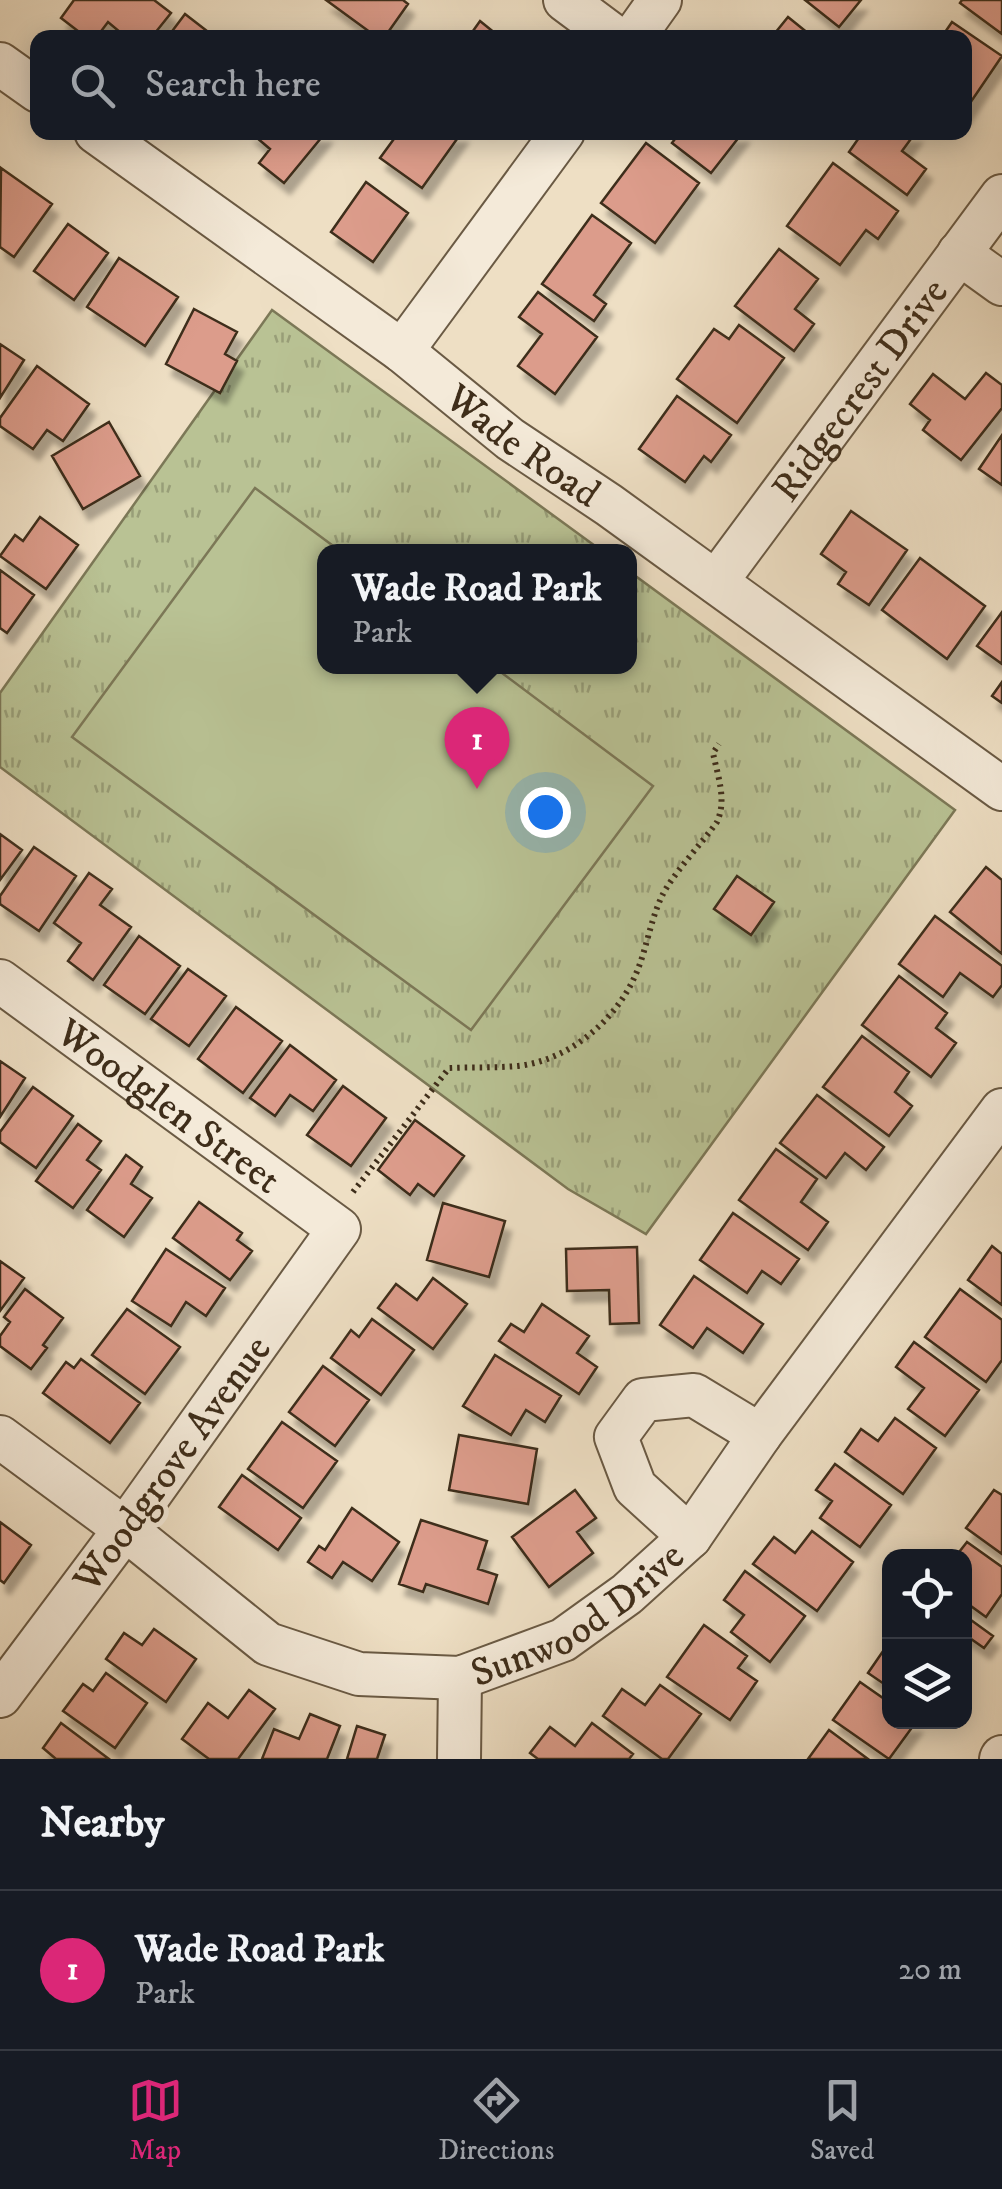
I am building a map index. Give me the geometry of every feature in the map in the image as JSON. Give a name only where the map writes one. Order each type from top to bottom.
[{"type":"street","points":[[565,0],[605,30]]},
{"type":"street","points":[[639,30],[660,0]]},
{"type":"street","points":[[0,64],[30,85]]},
{"type":"street","name":"Wade Road","points":[[107,140],[402,351],[510,438],[1002,789]]},
{"type":"street","points":[[402,351],[556,140]]},
{"type":"street","name":"Ridgecrest Drive","points":[[716,582],[1002,196]]},
{"type":"street","points":[[959,253],[1002,284]]},
{"type":"street","name":"Woodglen Street","points":[[0,981],[346,1211]]},
{"type":"street","name":"Sunwood Drive","points":[[0,1438],[125,1530],[268,1644],[359,1674],[460,1678],[563,1640],[626,1594],[690,1537],[760,1435],[1002,1110]]},
{"type":"street","name":"Woodgrove Avenue","points":[[0,1696],[125,1530],[346,1211]]},
{"type":"street","points":[[690,1537],[635,1486],[616,1437],[643,1400],[694,1395],[760,1435]]},
{"type":"street","points":[[459,1759],[460,1678]]},
{"type":"path","points":[[346,1211],[449,1068],[520,1066],[543,1060],[594,1032],[614,1010],[637,972],[663,894],[721,814],[723,804],[714,754],[719,744]]},
{"type":"green space","points":[[272,310],[592,544],[317,544],[317,674],[637,674],[637,577],[955,810],[646,1234],[568,1189],[0,767],[0,693]]},
{"type":"green space","points":[[255,488],[331,544],[317,544],[317,674],[503,674],[653,786],[471,1030],[72,737]]},
{"type":"building","points":[[74,0],[154,0],[171,13],[157,30],[118,30],[108,22],[102,30],[77,30],[61,18]]},
{"type":"building","points":[[326,0],[403,0],[408,4],[390,30],[367,30]]},
{"type":"building","points":[[805,0],[861,0],[839,27]]},
{"type":"building","points":[[1002,0],[1002,34],[960,3]]},
{"type":"building","points":[[185,14],[206,30],[173,30]]},
{"type":"building","points":[[788,17],[804,30],[777,30]]},
{"type":"building","points":[[480,21],[491,30],[474,30]]},
{"type":"building","points":[[952,22],[964,30],[946,30]]},
{"type":"building","points":[[972,36],[1002,56],[972,100]]},
{"type":"building","points":[[259,140],[319,140],[284,183],[259,163],[270,149]]},
{"type":"building","points":[[393,140],[456,140],[422,188],[380,158]]},
{"type":"building","points":[[674,140],[737,140],[711,173],[672,143]]},
{"type":"building","points":[[857,140],[910,140],[902,151],[926,169],[907,195],[849,152]]},
{"type":"building","points":[[646,143],[699,183],[655,243],[601,203]]},
{"type":"building","points":[[833,163],[898,211],[878,239],[866,230],[840,265],[787,226]]},
{"type":"building","points":[[1,168],[52,204],[14,257],[0,247]]},
{"type":"building","points":[[366,182],[408,213],[373,262],[331,232]]},
{"type":"building","points":[[592,215],[631,243],[594,295],[606,304],[594,321],[542,284]]},
{"type":"building","points":[[68,224],[108,253],[74,300],[34,271]]},
{"type":"building","points":[[779,249],[818,279],[795,309],[814,324],[794,351],[735,306]]},
{"type":"building","points":[[119,258],[178,297],[145,346],[87,307]]},
{"type":"building","points":[[538,292],[597,337],[555,394],[518,366],[542,334],[519,317]]},
{"type":"building","points":[[194,309],[237,332],[225,354],[237,361],[220,393],[166,364]]},
{"type":"building","points":[[739,325],[784,358],[737,423],[677,379],[714,329],[729,339]]},
{"type":"building","points":[[0,344],[24,360],[0,398]]},
{"type":"building","points":[[37,366],[89,404],[63,441],[47,430],[33,449],[0,426],[0,418]]},
{"type":"building","points":[[986,373],[1002,385],[1002,408],[961,460],[923,430],[930,420],[910,404],[933,374],[965,399]]},
{"type":"building","points":[[677,396],[731,435],[711,462],[704,456],[685,482],[639,449]]},
{"type":"building","points":[[109,422],[140,476],[83,509],[52,456]]},
{"type":"building","points":[[1002,435],[1002,485],[979,469]]},
{"type":"building","points":[[851,511],[907,550],[869,605],[838,584],[846,572],[821,554]]},
{"type":"building","points":[[40,517],[78,545],[46,589],[0,556],[15,535],[23,541]]},
{"type":"building","points":[[920,558],[985,606],[947,659],[882,610]]},
{"type":"building","points":[[0,570],[34,595],[7,633],[0,628]]},
{"type":"building","points":[[1002,612],[1002,664],[977,646]]},
{"type":"building","points":[[1002,682],[1002,703],[992,696]]},
{"type":"building","points":[[0,834],[22,850],[0,880]]},
{"type":"building","points":[[34,847],[76,876],[39,931],[0,904],[0,896]]},
{"type":"building","points":[[986,867],[1002,880],[1002,954],[950,912]]},
{"type":"building","points":[[89,873],[112,889],[100,905],[131,927],[93,980],[68,961],[81,943],[54,923]]},
{"type":"building","points":[[737,876],[774,902],[751,935],[714,909]]},
{"type":"building","points":[[935,916],[1002,966],[1002,985],[993,997],[960,973],[943,997],[899,964]]},
{"type":"building","points":[[139,936],[180,966],[145,1014],[104,985]]},
{"type":"building","points":[[188,969],[226,996],[189,1046],[151,1019]]},
{"type":"building","points":[[899,976],[947,1013],[936,1028],[956,1043],[931,1077],[862,1025]]},
{"type":"building","points":[[236,1007],[282,1041],[243,1093],[198,1059]]},
{"type":"building","points":[[862,1036],[909,1072],[895,1092],[912,1106],[889,1136],[823,1087]]},
{"type":"building","points":[[290,1045],[336,1080],[313,1111],[290,1095],[275,1116],[250,1098]]},
{"type":"building","points":[[0,1061],[25,1078],[0,1117]]},
{"type":"building","points":[[343,1086],[386,1118],[351,1166],[307,1135]]},
{"type":"building","points":[[33,1087],[73,1116],[36,1168],[0,1142],[0,1132]]},
{"type":"building","points":[[817,1095],[884,1147],[866,1170],[845,1153],[826,1178],[780,1143]]},
{"type":"building","points":[[415,1120],[464,1156],[434,1196],[418,1184],[410,1195],[378,1170]]},
{"type":"building","points":[[78,1124],[101,1141],[87,1160],[101,1170],[73,1208],[36,1181]]},
{"type":"building","points":[[776,1149],[817,1179],[801,1202],[828,1222],[808,1250],[739,1200]]},
{"type":"building","points":[[126,1155],[142,1167],[131,1184],[152,1198],[124,1237],[87,1210]]},
{"type":"building","points":[[199,1202],[242,1233],[237,1240],[252,1251],[230,1280],[173,1238]]},
{"type":"building","points":[[443,1203],[505,1221],[489,1277],[427,1260]]},
{"type":"building","points":[[733,1213],[799,1259],[781,1284],[762,1271],[747,1293],[700,1260]]},
{"type":"building","points":[[992,1246],[1002,1254],[1002,1305],[968,1280]]},
{"type":"building","points":[[637,1247],[639,1323],[610,1324],[609,1290],[567,1291],[566,1249]]},
{"type":"building","points":[[166,1249],[225,1288],[206,1316],[186,1302],[171,1326],[132,1301]]},
{"type":"building","points":[[0,1261],[24,1278],[0,1311]]},
{"type":"building","points":[[694,1276],[763,1324],[743,1353],[707,1328],[693,1348],[660,1325]]},
{"type":"building","points":[[433,1278],[467,1304],[433,1349],[378,1308],[396,1284],[417,1300]]},
{"type":"building","points":[[25,1289],[63,1318],[31,1369],[0,1346],[0,1336],[10,1322],[4,1317]]},
{"type":"building","points":[[960,1289],[1002,1320],[1002,1360],[986,1382],[925,1337]]},
{"type":"building","points":[[542,1304],[589,1336],[577,1353],[597,1367],[579,1394],[499,1341],[511,1324],[524,1332]]},
{"type":"building","points":[[127,1309],[180,1347],[145,1394],[92,1355]]},
{"type":"building","points":[[372,1319],[414,1350],[381,1395],[331,1358],[351,1330],[359,1337]]},
{"type":"building","points":[[914,1342],[979,1390],[945,1436],[908,1409],[924,1388],[896,1367]]},
{"type":"building","points":[[495,1355],[561,1396],[545,1422],[526,1410],[511,1435],[463,1406]]},
{"type":"building","points":[[81,1359],[140,1403],[110,1443],[43,1393],[66,1362],[74,1368]]},
{"type":"building","points":[[323,1366],[369,1400],[335,1446],[289,1412]]},
{"type":"building","points":[[895,1418],[936,1448],[903,1494],[845,1452],[861,1429],[878,1441]]},
{"type":"building","points":[[282,1422],[337,1461],[303,1508],[248,1469]]},
{"type":"building","points":[[459,1435],[537,1449],[528,1504],[449,1490]]},
{"type":"building","points":[[835,1464],[891,1505],[860,1547],[820,1518],[832,1501],[816,1490]]},
{"type":"building","points":[[242,1475],[301,1518],[278,1550],[219,1507]]},
{"type":"building","points":[[575,1490],[596,1518],[577,1532],[593,1553],[549,1587],[512,1537]]},
{"type":"building","points":[[994,1490],[1002,1495],[1002,1554],[966,1528]]},
{"type":"building","points":[[352,1508],[399,1542],[372,1581],[343,1562],[332,1578],[308,1562],[319,1546],[325,1550]]},
{"type":"building","points":[[421,1520],[487,1541],[478,1569],[497,1575],[488,1604],[426,1584],[423,1592],[399,1584]]},
{"type":"building","points":[[0,1522],[31,1545],[4,1583],[0,1580]]},
{"type":"building","points":[[812,1531],[853,1562],[817,1611],[753,1564],[774,1537],[795,1553]]},
{"type":"building","points":[[967,1542],[1002,1567],[1002,1594],[986,1617],[972,1607],[972,1549],[962,1549]]},
{"type":"building","points":[[745,1571],[805,1616],[770,1662],[731,1632],[744,1615],[724,1600]]},
{"type":"building","points":[[972,1621],[993,1636],[984,1648],[972,1640]]},
{"type":"building","points":[[704,1625],[747,1656],[738,1668],[757,1681],[730,1720],[667,1677]]},
{"type":"building","points":[[154,1629],[196,1659],[166,1702],[106,1659],[124,1633],[142,1645]]},
{"type":"building","points":[[882,1653],[882,1683],[868,1673]]},
{"type":"building","points":[[106,1673],[147,1703],[115,1748],[63,1711],[83,1684],[93,1691]]},
{"type":"building","points":[[860,1682],[882,1697],[882,1729],[911,1729],[889,1759],[833,1720]]},
{"type":"building","points":[[660,1685],[701,1714],[668,1759],[662,1759],[603,1716],[622,1689],[645,1705]]},
{"type":"building","points":[[249,1690],[275,1709],[238,1759],[209,1759],[182,1739],[208,1703],[228,1718]]},
{"type":"building","points":[[310,1714],[340,1726],[327,1759],[262,1759],[274,1729],[299,1739]]},
{"type":"building","points":[[61,1723],[109,1759],[56,1759],[43,1748]]},
{"type":"building","points":[[592,1723],[633,1754],[629,1759],[538,1759],[530,1753],[550,1727],[575,1746]]},
{"type":"building","points":[[357,1726],[385,1735],[377,1759],[347,1759]]},
{"type":"building","points":[[829,1730],[868,1759],[808,1759]]},
{"type":"place","name":"Wade Road Park","points":[[477,789]]}]
